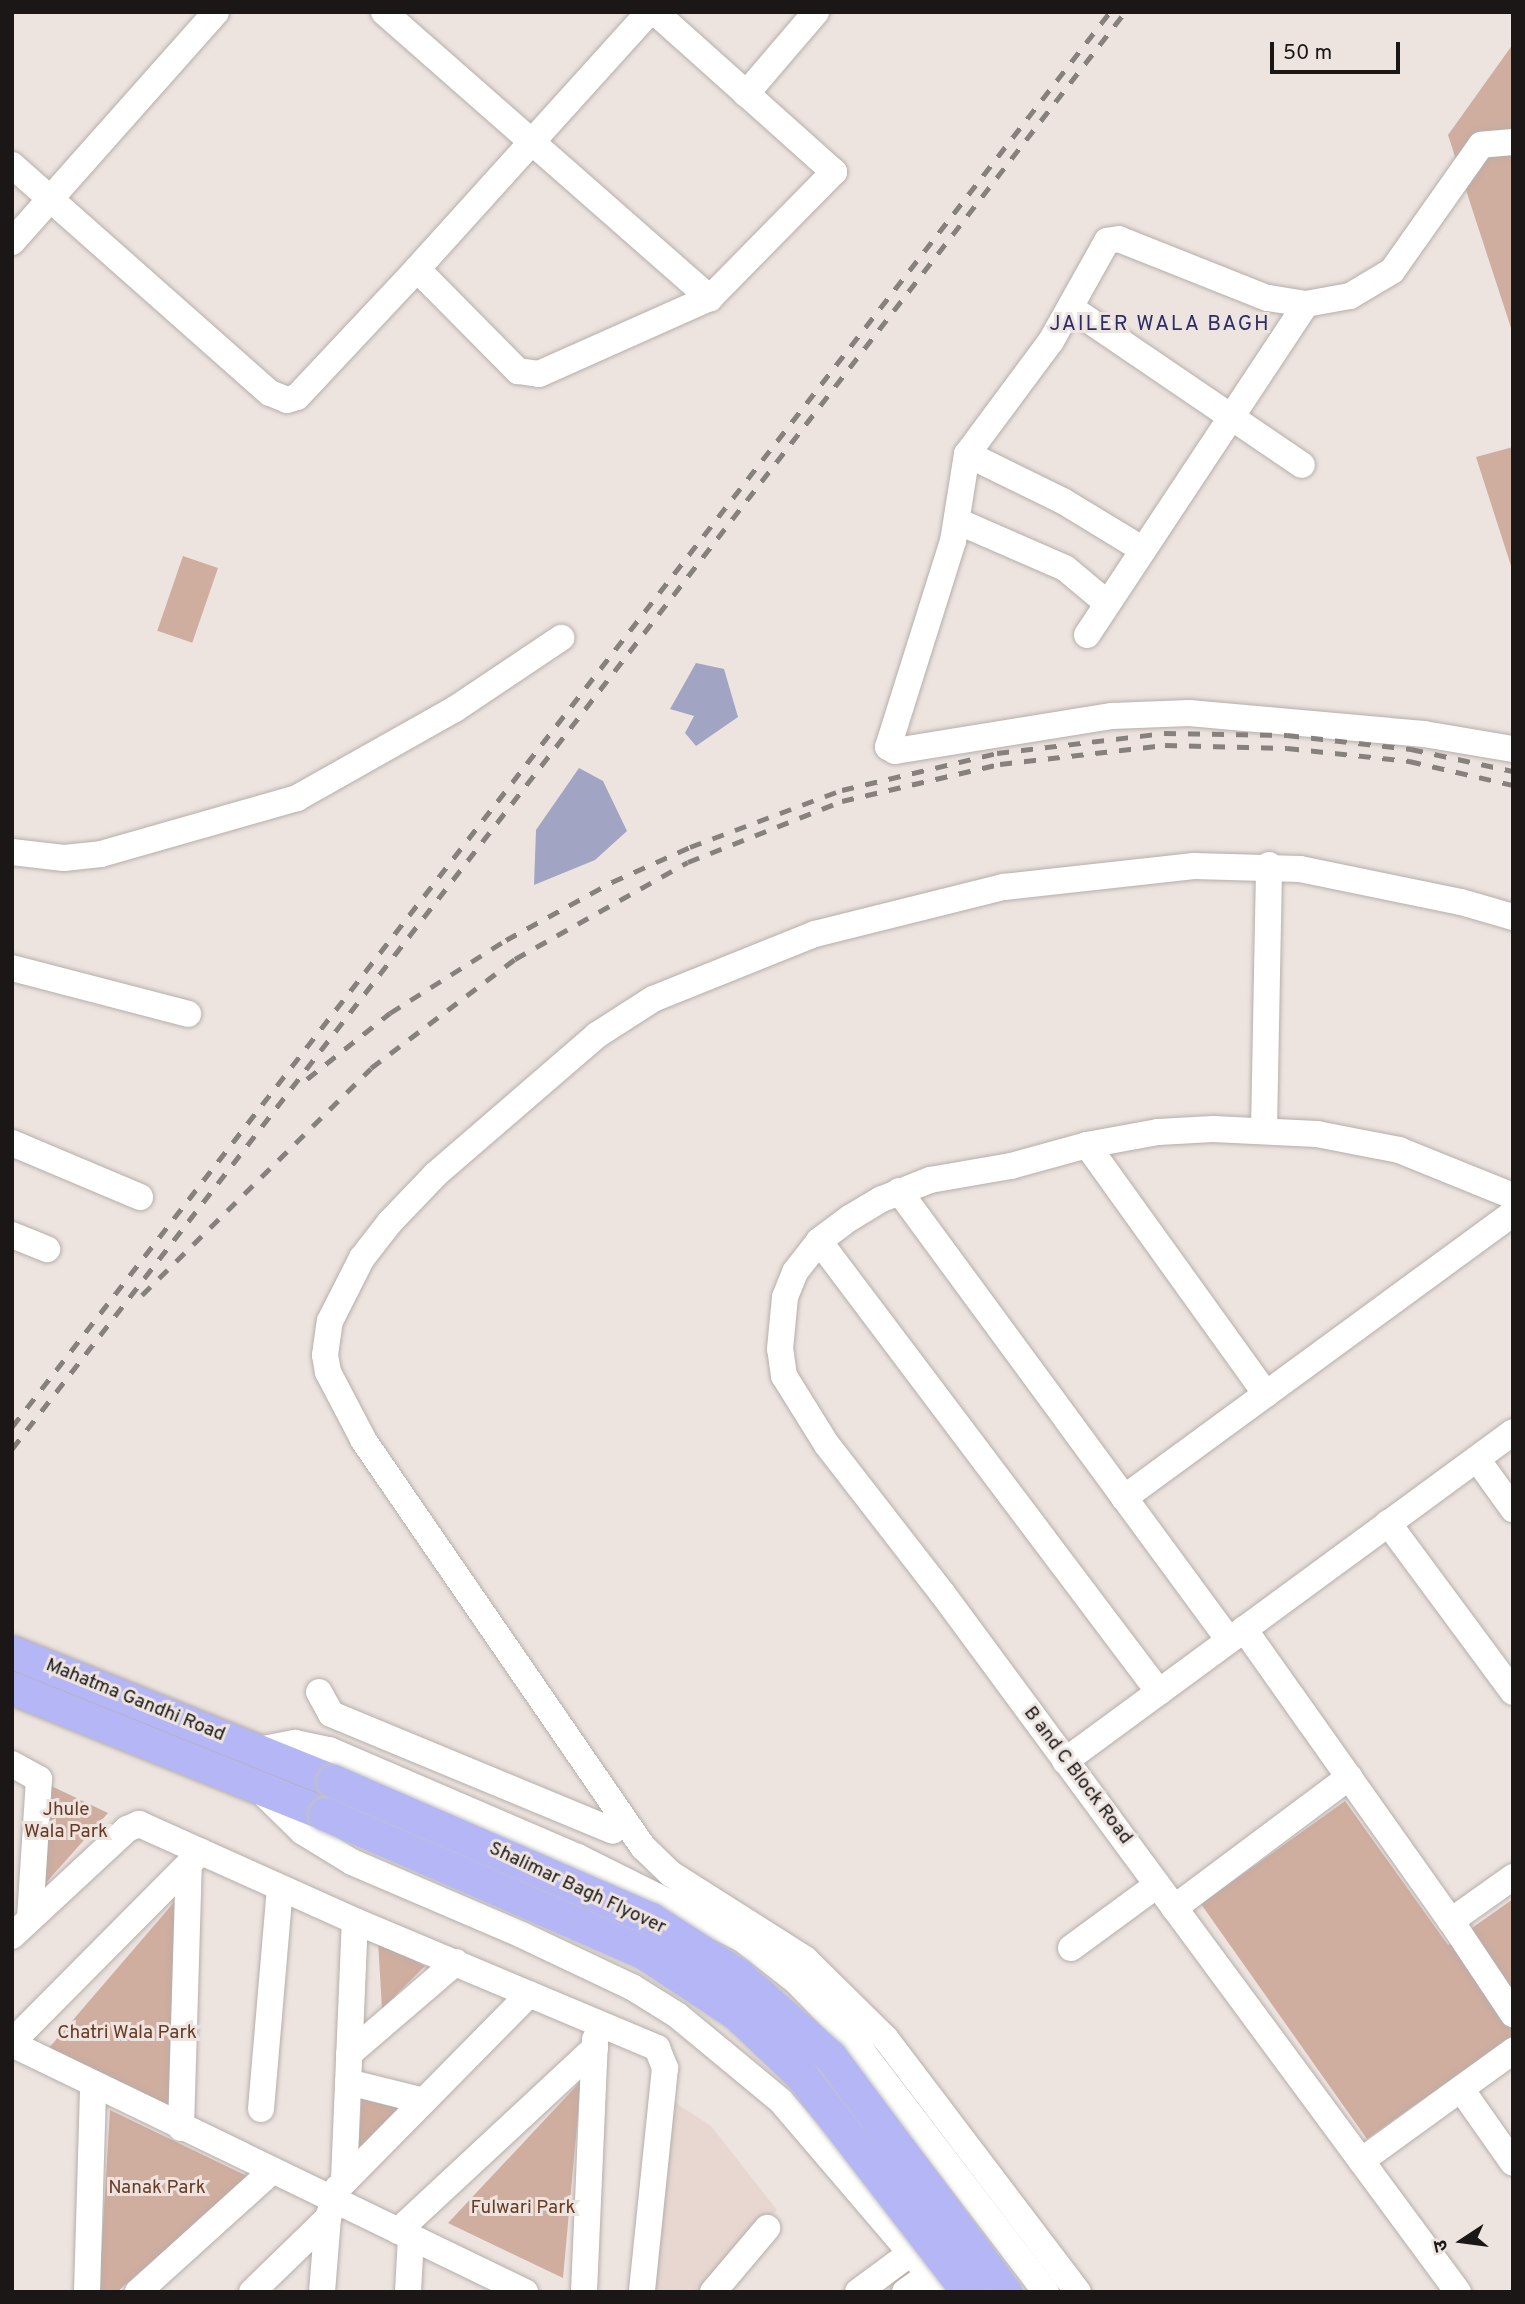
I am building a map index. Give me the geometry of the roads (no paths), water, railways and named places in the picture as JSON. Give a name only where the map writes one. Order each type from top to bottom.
[{"type":"main road","name":"Mahatma Gandhi Road","points":[[12,1652],[69,1675],[254,1765]]},
{"type":"main road","name":"Mahatma Gandhi Road","points":[[12,1688],[62,1707],[254,1765]]},
{"type":"main road","name":"Shalimar Bagh Flyover","points":[[254,1765],[333,1782],[651,1919],[764,1995],[830,2056],[1005,2292]]},
{"type":"main road","name":"Shalimar Bagh Flyover","points":[[254,1765],[325,1814],[643,1952],[737,2014],[801,2076],[968,2292]]},
{"type":"street","points":[[12,242],[216,12]]},
{"type":"street","points":[[384,12],[710,298]]},
{"type":"street","points":[[12,165],[279,399],[297,397],[417,270],[649,12]]},
{"type":"street","points":[[417,270],[518,370],[530,376],[710,298],[834,172],[655,12]]},
{"type":"street","points":[[746,94],[816,12]]},
{"type":"street","points":[[1513,142],[1487,142],[1472,154],[1384,279],[1350,296],[1306,304],[1267,298],[1111,238],[1101,246],[1071,308],[967,454],[957,521],[888,742],[891,751],[1112,716],[1189,713],[1424,734],[1513,749]]},
{"type":"street","points":[[1087,635],[1142,549],[1234,419],[1306,304]]},
{"type":"street","points":[[1071,308],[1302,465]]},
{"type":"street","points":[[967,454],[1063,501],[1142,549]]},
{"type":"street","points":[[957,521],[1065,568],[1107,603]]},
{"type":"street","points":[[12,852],[38,857],[101,854],[297,798],[455,709],[561,638]]},
{"type":"street","points":[[1264,1130],[1269,865]]},
{"type":"street","points":[[1046,2292],[980,2202],[867,2058],[824,1992],[788,1947],[661,1867],[619,1826],[334,1390],[326,1343],[330,1321],[362,1258],[436,1174],[555,1068],[621,1017],[681,987],[815,934],[1004,887],[1194,866],[1269,865],[1461,902],[1513,917]]},
{"type":"street","points":[[12,968],[188,1014]]},
{"type":"street","points":[[1159,1692],[819,1241],[899,1191],[1087,1145],[1158,1132],[1264,1130],[1317,1134],[1399,1150],[1513,1196]]},
{"type":"street","points":[[12,1143],[140,1197]]},
{"type":"street","points":[[1087,1145],[1266,1394]]},
{"type":"street","points":[[899,1191],[1124,1498],[1349,1777],[1513,2014]]},
{"type":"street","points":[[1124,1498],[1513,1213]]},
{"type":"street","points":[[12,1235],[47,1250]]},
{"type":"street","name":"B and C Block Road","points":[[819,1241],[795,1272],[785,1297],[780,1349],[785,1376],[827,1446],[1065,1760],[1458,2292]]},
{"type":"street","points":[[1065,1760],[1513,1432]]},
{"type":"street","points":[[1477,1458],[1513,1509]]},
{"type":"street","points":[[1388,1523],[1513,1692]]},
{"type":"street","points":[[320,1692],[331,1714],[619,1826]]},
{"type":"street","points":[[938,2283],[803,2126],[728,2053],[666,2008],[522,1935],[352,1862],[303,1832],[254,1765],[308,1744],[578,1857],[742,1940],[824,1992],[897,2051],[1078,2292]]},
{"type":"street","points":[[12,1764],[39,1779],[19,1925]]},
{"type":"street","points":[[1174,1908],[1349,1777]]},
{"type":"street","points":[[19,1925],[133,1825],[148,1826],[195,1858],[280,1888],[529,1994],[595,2036],[657,2048],[664,2059],[642,2292]]},
{"type":"street","points":[[578,1857],[619,1826]]},
{"type":"street","points":[[195,1858],[12,2043],[93,2086],[335,2199],[525,2292]]},
{"type":"street","points":[[181,2128],[195,1858]]},
{"type":"street","points":[[1451,1922],[1513,1877]]},
{"type":"street","points":[[1071,1948],[1157,1885]]},
{"type":"street","points":[[261,2109],[280,1888]]},
{"type":"street","points":[[322,2292],[348,2082],[355,1921]]},
{"type":"street","points":[[349,2054],[456,1962]]},
{"type":"street","points":[[257,2291],[335,2199],[424,2101],[529,1994]]},
{"type":"street","points":[[408,2292],[404,2234],[595,2036]]},
{"type":"street","points":[[584,2292],[595,2036]]},
{"type":"street","points":[[1361,2161],[1513,2051]]},
{"type":"street","points":[[803,2126],[839,2131],[864,2113],[873,2082],[867,2058]]},
{"type":"street","points":[[348,2082],[424,2101]]},
{"type":"street","points":[[87,2292],[93,2086]]},
{"type":"street","points":[[1461,2089],[1513,2163]]},
{"type":"street","points":[[138,2292],[272,2171]]},
{"type":"street","points":[[858,2292],[980,2202]]},
{"type":"street","points":[[905,2292],[938,2283],[998,2226]]},
{"type":"street","points":[[713,2292],[768,2228]]},
{"type":"water","points":[[696,663],[724,669],[738,717],[696,746],[685,733],[694,716],[670,709]]},
{"type":"water","points":[[579,768],[603,781],[627,831],[595,860],[534,885],[536,830]]},
{"type":"railway","points":[[12,1427],[1110,12]]},
{"type":"railway","points":[[12,1449],[1125,12]]},
{"type":"railway","points":[[307,1079],[390,1013],[506,940],[612,882],[690,847],[842,790],[997,753],[1164,733],[1287,735],[1411,749],[1513,771]]},
{"type":"railway","points":[[142,1295],[371,1068],[515,959],[688,862],[842,801],[1000,764],[1165,745],[1287,748],[1409,761],[1513,785]]},
{"type":"district","name":"JAILER WALA BAGH","points":[[1160,325]]},
{"type":"park label","name":"Jhule Wala Park","points":[[66,1822]]},
{"type":"park label","name":"Chatri Wala Park","points":[[127,2034]]},
{"type":"park label","name":"Nanak Park","points":[[157,2189]]},
{"type":"park label","name":"Fulwari Park","points":[[523,2209]]}]
